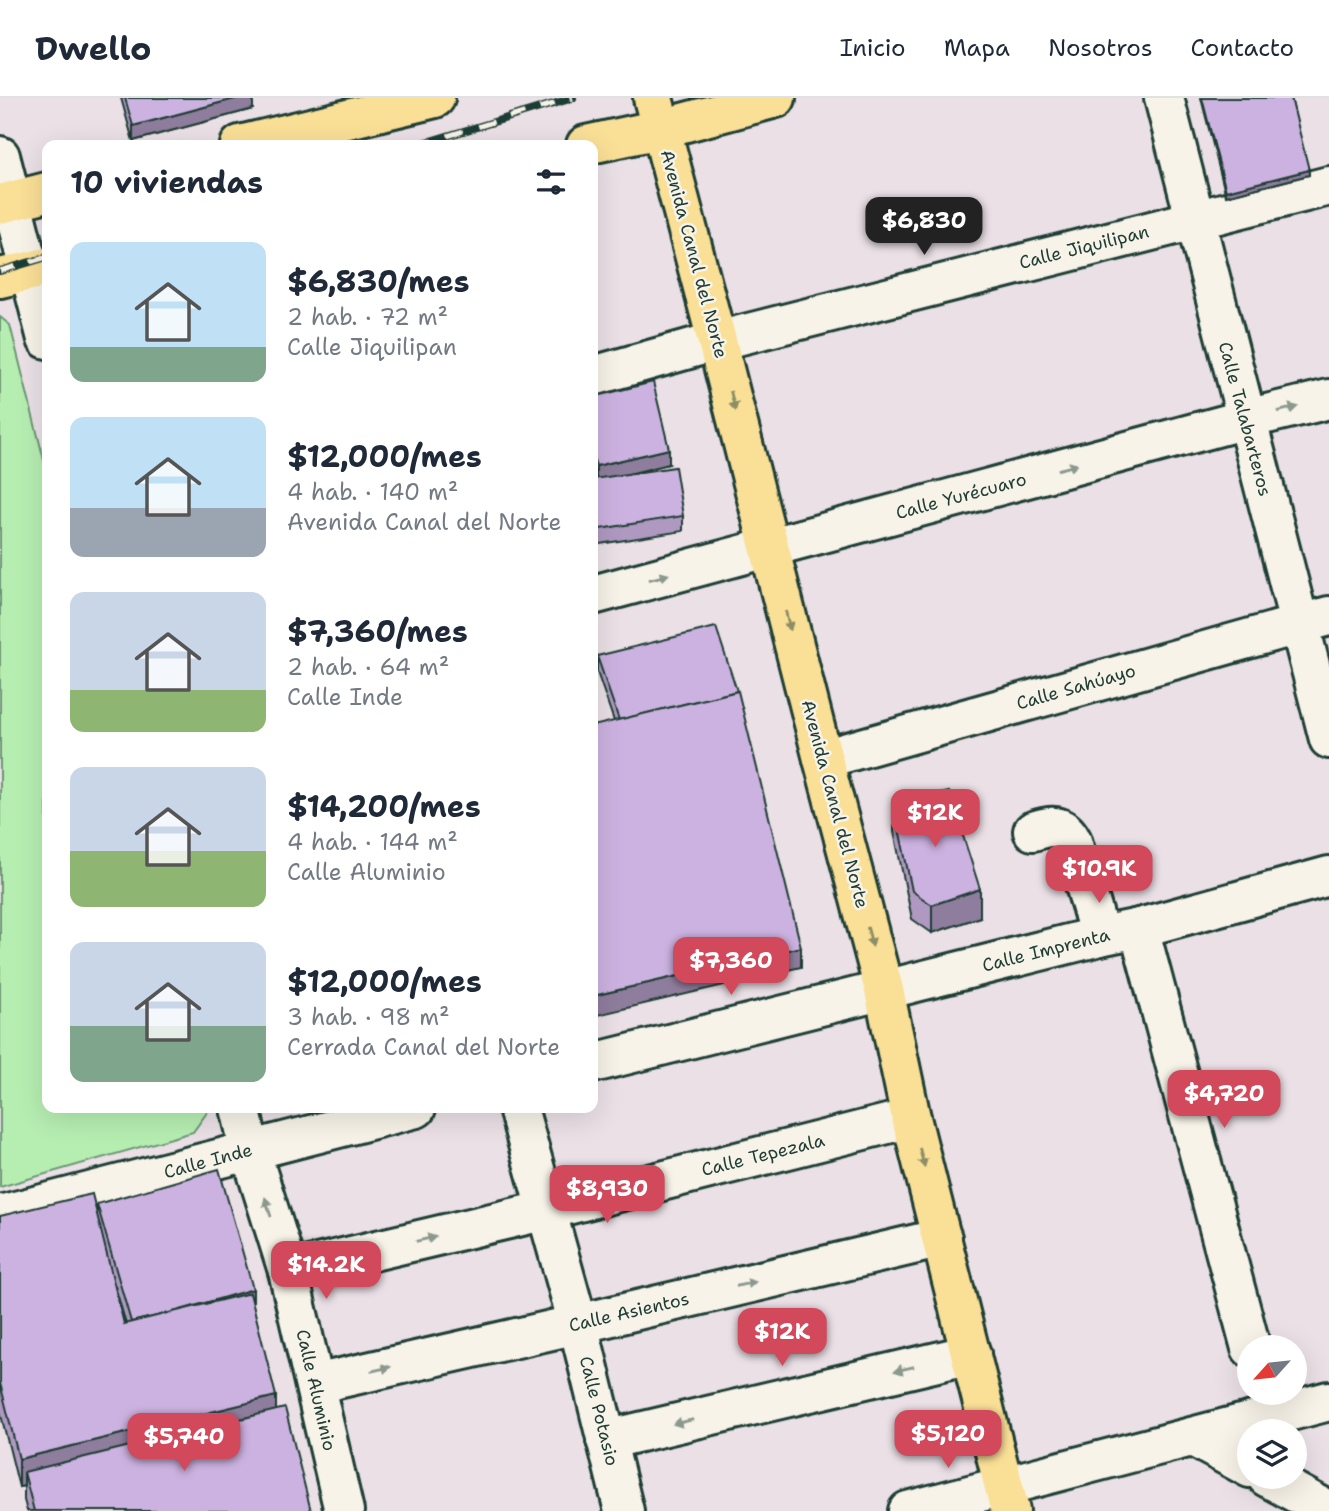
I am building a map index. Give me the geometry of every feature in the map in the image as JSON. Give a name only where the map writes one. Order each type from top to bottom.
[{"type":"main road","points":[[261,140],[436,98]]},
{"type":"main road","points":[[597,140],[657,113],[776,98]]},
{"type":"main road","name":"Avenida Canal del Norte","points":[[657,113],[884,990],[911,1118],[1007,1498]]},
{"type":"street","name":"Calle Talabarteros","points":[[1164,98],[1246,419],[1314,619],[1329,739]]},
{"type":"street","points":[[0,156],[20,199],[26,272],[42,323]]},
{"type":"street","name":"Calle Jiquilipan","points":[[598,375],[718,341],[1329,186]]},
{"type":"street","name":"Calle Yurécuaro","points":[[598,594],[1329,399]]},
{"type":"street","name":"Calle Sahúayo","points":[[823,759],[1314,619]]},
{"type":"street","points":[[1033,831],[1055,827],[1069,834],[1100,936]]},
{"type":"street","name":"Calle Imprenta","points":[[884,990],[1139,928],[1329,876]]},
{"type":"street","points":[[1139,928],[1248,1335]]},
{"type":"street","points":[[598,1062],[884,990]]},
{"type":"street","name":"Calle Aluminio","points":[[241,1113],[288,1271],[344,1511]]},
{"type":"street","name":"Calle Inde","points":[[0,1215],[396,1113]]},
{"type":"street","name":"Calle Potasio","points":[[519,1113],[578,1324],[624,1511]]},
{"type":"street","name":"Calle Tepezala","points":[[288,1271],[547,1210],[911,1118]]},
{"type":"street","name":"Calle Asientos","points":[[315,1384],[942,1238]]},
{"type":"street","points":[[606,1440],[971,1354]]},
{"type":"street","points":[[1307,1402],[1329,1401]]},
{"type":"street","points":[[908,1511],[1007,1498],[1193,1437],[1267,1405]]},
{"type":"street","points":[[1193,1437],[1237,1461]]},
{"type":"street","points":[[1288,1489],[1329,1511]]},
{"type":"green space","points":[[0,317],[10,325],[42,452],[42,1113],[207,1113],[193,1132],[0,1187]]},
{"type":"building","points":[[125,98],[238,98],[133,126]]},
{"type":"building","points":[[1202,98],[1291,98],[1309,170],[1226,191]]},
{"type":"building","points":[[653,382],[669,449],[598,466],[598,396]]},
{"type":"building","points":[[675,467],[683,516],[598,529],[598,478]]},
{"type":"building","points":[[716,627],[737,691],[619,720],[598,656]]},
{"type":"building","points":[[738,691],[801,947],[598,995],[598,725]]},
{"type":"building","points":[[949,792],[980,889],[932,905],[912,891],[894,804]]},
{"type":"building","points":[[219,1169],[253,1289],[131,1322],[97,1204]]},
{"type":"building","points":[[92,1194],[124,1324],[250,1293],[276,1396],[19,1459],[0,1383],[0,1216]]},
{"type":"building","points":[[285,1408],[311,1511],[34,1511],[24,1472]]},
{"type":"railway","points":[[434,140],[573,98]]},
{"type":"railway","points":[[0,271],[42,258]]}]
